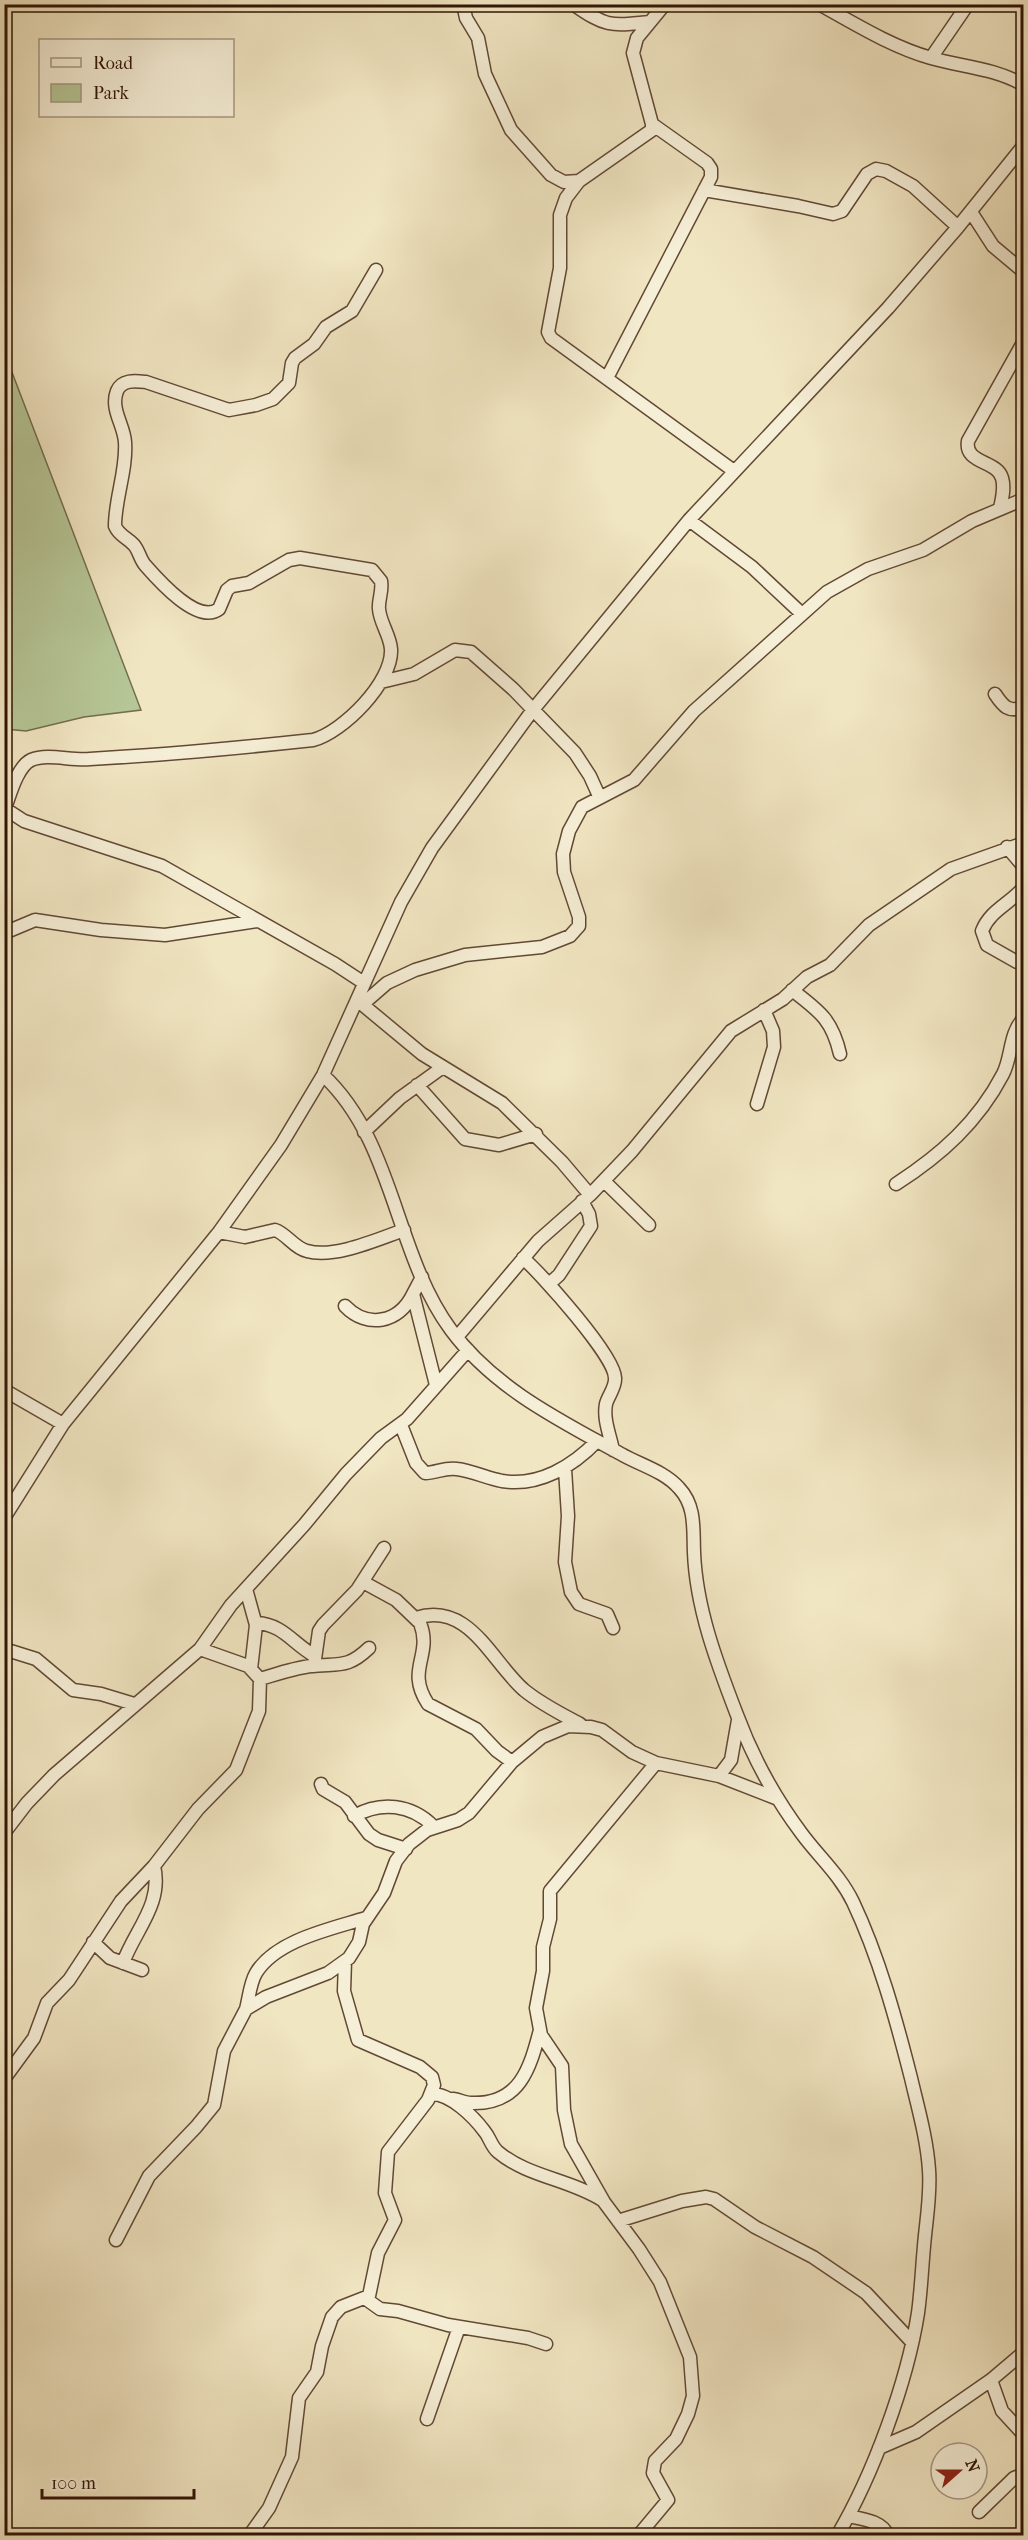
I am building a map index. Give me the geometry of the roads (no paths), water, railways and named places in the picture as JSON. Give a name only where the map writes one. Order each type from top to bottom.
[{"type":"street","points":[[463,4],[466,18],[478,38],[485,74],[511,130],[551,175],[564,182],[579,180]]},
{"type":"street","points":[[573,4],[598,21],[612,26],[650,22]]},
{"type":"street","points":[[665,4],[637,38],[633,53],[652,124],[648,134],[579,180],[566,198],[560,215],[560,268],[548,332],[551,338],[734,471]]},
{"type":"street","points":[[819,4],[886,40],[931,58],[971,65],[1012,78],[1023,85]]},
{"type":"street","points":[[931,58],[968,4]]},
{"type":"street","points":[[607,378],[711,177],[711,170],[707,163],[652,124]]},
{"type":"street","points":[[4,1518],[63,1424],[219,1232],[281,1145],[323,1075],[360,1001],[364,983],[401,902],[432,848],[532,711],[689,520],[888,308],[971,212],[1023,145]]},
{"type":"street","points":[[704,190],[833,214],[842,211],[867,174],[876,170],[886,171],[913,186],[958,227]]},
{"type":"street","points":[[971,212],[993,246],[1023,272]]},
{"type":"street","points":[[364,983],[335,964],[162,866],[24,821],[5,808],[23,769],[30,761],[48,758],[79,760],[215,751],[313,740],[326,736],[341,726],[381,682],[387,669],[391,649],[378,608],[382,587],[372,570],[310,557],[289,560],[249,583],[232,586],[227,590],[219,609],[206,614],[196,611],[173,594],[146,566],[132,542],[118,534],[115,526],[126,451],[116,402],[117,392],[122,384],[134,380],[146,382],[229,410],[273,399],[289,383],[292,363],[314,344],[326,327],[352,311],[376,270]]},
{"type":"street","points":[[1000,508],[1003,487],[1001,475],[991,465],[972,457],[967,446],[971,433],[993,400],[1023,341]]},
{"type":"street","points":[[360,1001],[387,983],[415,970],[465,956],[542,947],[570,936],[579,926],[579,918],[564,872],[565,842],[574,818],[582,807],[599,796],[634,780],[694,711],[827,592],[860,573],[923,550],[1000,508],[1023,499]]},
{"type":"street","points":[[689,520],[752,567],[802,614]]},
{"type":"street","points":[[381,682],[414,674],[446,654],[462,649],[471,652],[494,671],[575,753],[590,776],[599,796]]},
{"type":"street","points":[[387,669],[398,678]]},
{"type":"street","points":[[995,694],[1007,709],[1014,710],[1023,707]]},
{"type":"street","points":[[457,1337],[553,1226],[604,1181],[632,1151],[730,1031],[764,1010],[807,977],[836,960],[869,925],[951,869],[1023,843]]},
{"type":"street","points":[[1007,848],[1023,867]]},
{"type":"street","points":[[1017,962],[987,945],[982,932],[992,914],[1023,886]]},
{"type":"street","points":[[4,933],[35,920],[101,930],[165,935],[257,921]]},
{"type":"street","points":[[792,990],[819,1010],[832,1026],[840,1054]]},
{"type":"street","points":[[360,1001],[422,1054],[488,1092],[536,1134],[586,1198],[591,1226],[559,1275],[549,1284]]},
{"type":"street","points":[[757,1104],[772,1061],[775,1038],[764,1010]]},
{"type":"street","points":[[896,1184],[942,1152],[980,1113],[1004,1074],[1017,1024],[1023,1018]]},
{"type":"street","points":[[364,1132],[417,1085],[443,1067]]},
{"type":"street","points":[[323,1075],[348,1103],[364,1132],[422,1277],[435,1304],[468,1350],[505,1386],[540,1409],[664,1476],[679,1487],[687,1499],[692,1512],[697,1583],[706,1625],[738,1719],[778,1798],[805,1838],[840,1879],[852,1901],[902,2038],[923,2130],[929,2169],[917,2315],[879,2448],[837,2535]]},
{"type":"street","points":[[417,1085],[465,1139],[499,1145],[536,1134]]},
{"type":"street","points":[[604,1181],[649,1225]]},
{"type":"street","points":[[219,1232],[245,1237],[275,1230],[307,1251],[319,1252],[360,1246],[404,1230]]},
{"type":"street","points":[[523,1258],[549,1284],[596,1343],[614,1371],[615,1383],[608,1397],[605,1414],[613,1450]]},
{"type":"street","points":[[345,1306],[360,1319],[375,1322],[402,1308],[422,1277]]},
{"type":"street","points":[[413,1294],[436,1385]]},
{"type":"street","points":[[4,1833],[27,1803],[54,1775],[200,1649],[246,1589],[363,1455],[401,1425],[468,1350]]},
{"type":"street","points":[[4,1390],[63,1424]]},
{"type":"street","points":[[401,1425],[416,1463],[427,1474],[446,1468],[456,1468],[502,1481],[518,1482],[565,1468],[597,1441]]},
{"type":"street","points":[[565,1468],[568,1516],[565,1562],[571,1592],[579,1604],[604,1612],[613,1628]]},
{"type":"street","points":[[314,1661],[319,1631],[363,1582],[384,1548]]},
{"type":"street","points":[[363,1582],[396,1600],[416,1618],[422,1629],[423,1653],[416,1674],[424,1699],[428,1704],[476,1729],[497,1751],[513,1762]]},
{"type":"street","points":[[246,1589],[256,1623],[251,1669]]},
{"type":"street","points":[[416,1618],[437,1613],[459,1622],[487,1647],[524,1689],[580,1725],[602,1731],[632,1752],[656,1763],[719,1776],[778,1798]]},
{"type":"street","points":[[256,1623],[282,1629],[314,1661]]},
{"type":"street","points":[[260,1679],[314,1661],[343,1665],[358,1658],[369,1648]]},
{"type":"street","points":[[4,1649],[36,1659],[73,1690],[101,1694],[134,1704]]},
{"type":"street","points":[[4,2079],[34,2038],[47,2003],[69,1980],[121,1900],[154,1866],[198,1809],[236,1770],[260,1711],[260,1679],[251,1669],[200,1649]]},
{"type":"street","points":[[719,1776],[731,1760],[738,1719]]},
{"type":"street","points":[[246,2009],[266,1997],[328,1973],[345,1961],[356,1950],[366,1918],[384,1893],[396,1861],[405,1849],[433,1826],[458,1820],[469,1813],[513,1762],[542,1737],[568,1726],[580,1725]]},
{"type":"street","points":[[431,2094],[469,2103],[496,2100],[509,2092],[530,2067],[540,2030],[537,2001],[541,1983],[543,1947],[550,1919],[550,1891],[656,1763]]},
{"type":"street","points":[[321,1784],[323,1789],[339,1796],[362,1827],[378,1840],[405,1849]]},
{"type":"street","points":[[354,1816],[372,1808],[398,1806],[415,1813],[433,1826]]},
{"type":"street","points":[[123,1963],[155,1897],[154,1866]]},
{"type":"street","points":[[116,2240],[149,2176],[201,2122],[214,2105],[218,2071],[224,2051],[246,2009],[255,1976],[269,1957],[303,1939],[366,1918]]},
{"type":"street","points":[[93,1942],[110,1958],[142,1970]]},
{"type":"street","points":[[249,2535],[269,2508],[292,2457],[299,2398],[317,2372],[322,2346],[332,2317],[341,2307],[366,2299],[372,2290],[378,2253],[395,2220],[385,2193],[388,2152],[431,2094],[432,2078],[426,2071],[362,2043],[355,2036],[344,1991],[345,1961]]},
{"type":"street","points":[[540,2030],[562,2066],[564,2110],[571,2144],[604,2202],[639,2249],[668,2298],[687,2344],[693,2380],[693,2396],[688,2414],[676,2439],[656,2461],[653,2473],[669,2500],[638,2535]]},
{"type":"street","points":[[453,2099],[482,2128],[495,2149],[505,2157],[526,2169],[560,2180],[604,2202]]},
{"type":"street","points":[[618,2221],[682,2201],[706,2197],[714,2199],[755,2227],[813,2257],[866,2293],[911,2341]]},
{"type":"street","points":[[366,2299],[380,2309],[398,2311],[459,2327],[508,2334],[546,2344]]},
{"type":"street","points":[[428,2419],[459,2327]]},
{"type":"street","points":[[879,2448],[915,2432],[991,2380],[1023,2352]]},
{"type":"street","points":[[991,2380],[1002,2411],[1023,2435]]},
{"type":"street","points":[[979,2512],[1008,2484],[1023,2474]]},
{"type":"street","points":[[848,2516],[876,2523],[886,2529],[888,2535]]}]
